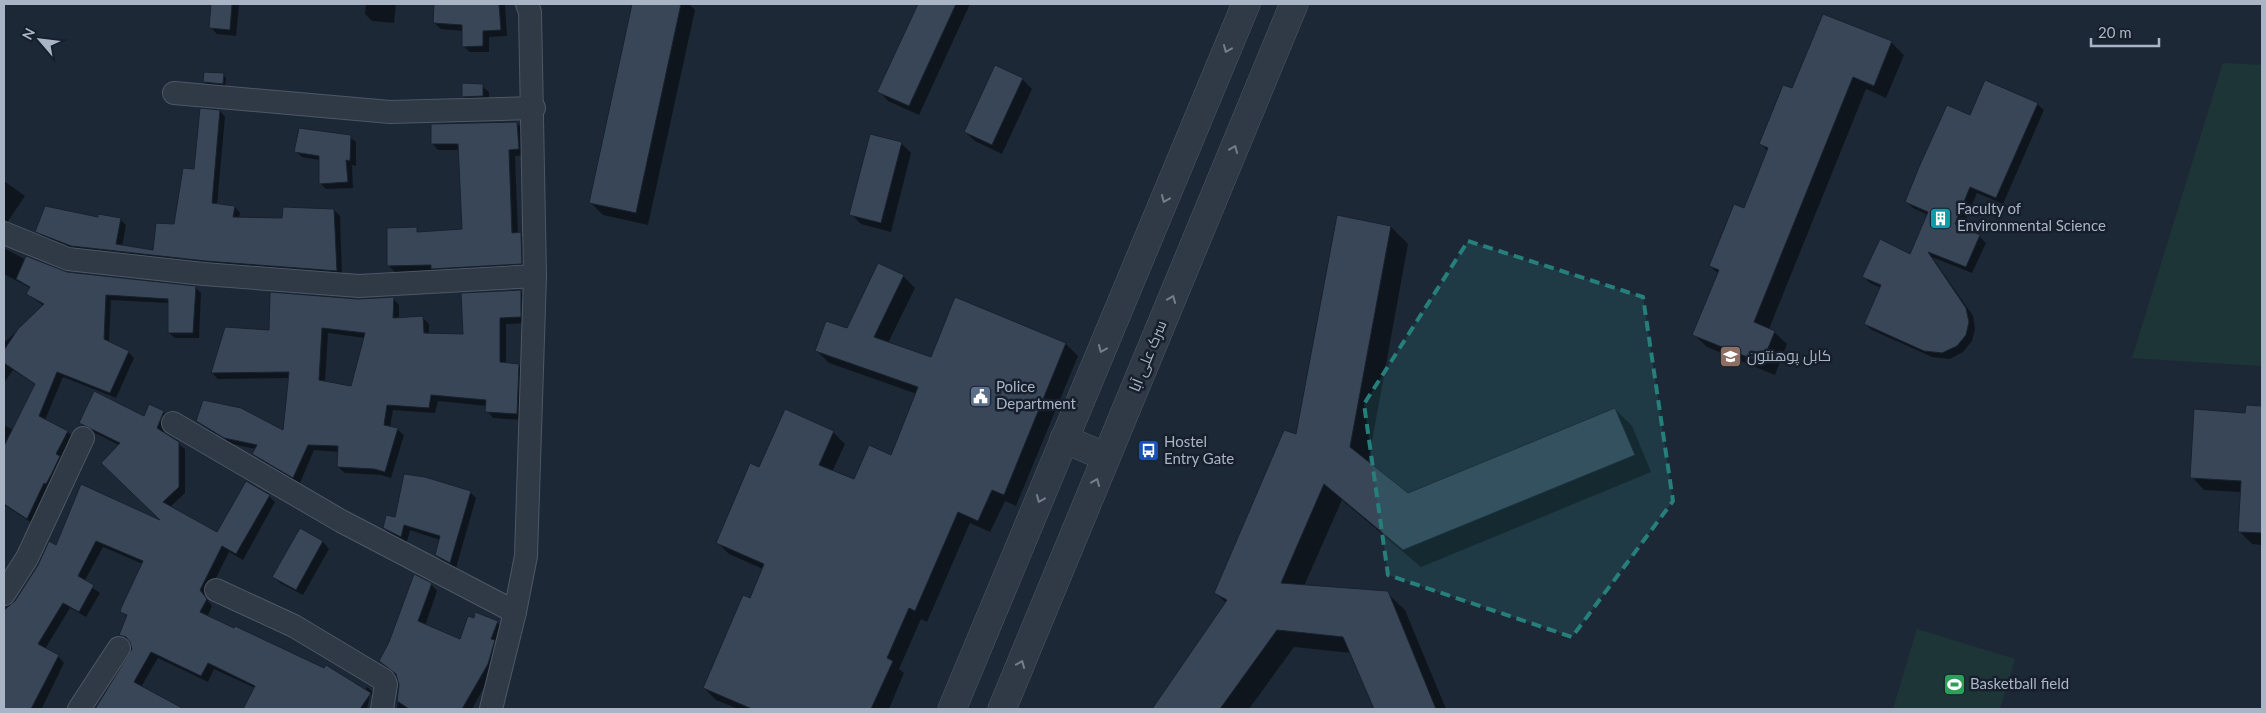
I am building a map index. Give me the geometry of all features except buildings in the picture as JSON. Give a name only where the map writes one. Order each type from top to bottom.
[{"type":"street","points":[[491,709],[515,612],[526,556],[535,276],[534,108],[530,12],[528,4]]},
{"type":"street","points":[[952,709],[1246,4]]},
{"type":"street","name":"سرک علی آبا","points":[[1002,709],[1294,4]]},
{"type":"street","points":[[174,93],[390,112],[534,108]]},
{"type":"street","points":[[4,233],[68,259],[204,274],[359,286],[535,276]]},
{"type":"street","points":[[173,423],[341,521],[515,612]]},
{"type":"street","points":[[4,594],[27,558],[83,438]]},
{"type":"street","points":[[1064,439],[1106,457]]},
{"type":"street","points":[[216,590],[294,626],[384,680],[386,684],[382,709]]},
{"type":"street","points":[[79,709],[119,648]]},
{"type":"highlighted area","points":[[1468,241],[1643,297],[1673,501],[1572,637],[1388,575],[1364,404]]},
{"type":"green space","points":[[2223,63],[2262,65],[2262,366],[2132,358]]},
{"type":"green space","name":"Basketball field","points":[[1917,629],[2015,659],[2000,709],[1893,709]]},
{"type":"place","name":"Faculty of Environmental Science","points":[[1941,218]]},
{"type":"place","name":"کابل پوهنتون","points":[[1731,356]]},
{"type":"place","name":"Police Department","points":[[980,396]]},
{"type":"place","name":"Hostel Entry Gate","points":[[1148,451]]},
{"type":"place","name":"Basketball field","points":[[1954,684]]}]
